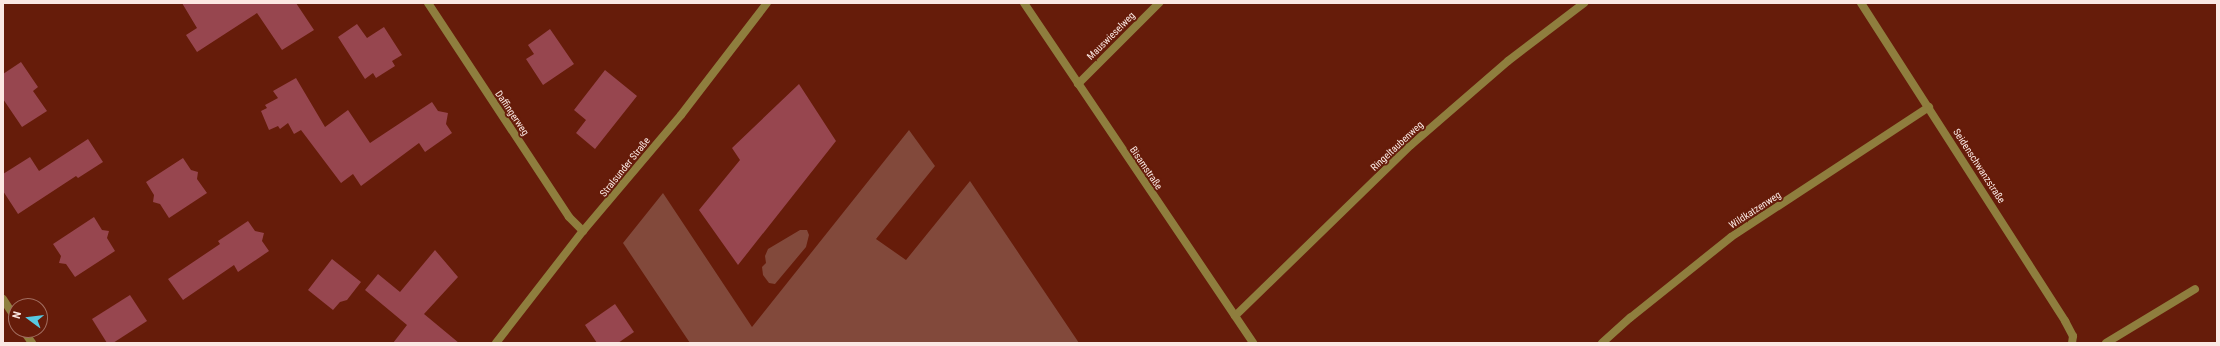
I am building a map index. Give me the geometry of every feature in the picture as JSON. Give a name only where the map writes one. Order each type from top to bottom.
[{"type":"street","name":"Daffingerweg","points":[[428,3],[570,217],[583,231]]},
{"type":"street","name":"Stralsunder Straße","points":[[496,343],[583,231],[681,115],[767,3]]},
{"type":"street","name":"Bisamstraße","points":[[1024,3],[1253,343]]},
{"type":"street","name":"Mauswieselweg","points":[[1078,84],[1159,3]]},
{"type":"street","name":"Ringeltaubenweg","points":[[1235,316],[1411,145],[1508,61],[1584,3]]},
{"type":"street","name":"Seidenschwanzstraße","points":[[1860,3],[1929,107],[2066,321],[2073,336],[2072,343]]},
{"type":"street","name":"Wildkatzenweg","points":[[1602,343],[1630,318],[1731,237],[1929,107]]},
{"type":"street","points":[[2106,343],[2195,289]]},
{"type":"shaded area","points":[[909,130],[935,166],[876,239],[906,260],[970,181],[1079,343],[690,343],[623,243],[663,193],[752,327]]},
{"type":"shaded area","points":[[800,230],[807,230],[809,235],[806,247],[775,284],[769,283],[763,275],[762,267],[766,263],[765,256],[768,249]]},
{"type":"building","points":[[182,3],[296,3],[314,30],[282,50],[257,13],[197,52],[186,35],[197,28]]},
{"type":"building","points":[[357,24],[367,38],[384,27],[402,55],[392,61],[395,66],[376,78],[373,73],[365,79],[338,37]]},
{"type":"building","points":[[550,29],[574,64],[543,85],[526,59],[534,54],[528,45]]},
{"type":"building","points":[[21,62],[38,87],[33,91],[47,111],[22,127],[3,99],[3,74]]},
{"type":"building","points":[[605,70],[637,96],[595,149],[576,133],[586,120],[574,110]]},
{"type":"building","points":[[296,78],[325,127],[348,110],[370,143],[432,102],[438,111],[448,113],[446,124],[452,133],[425,152],[419,143],[361,186],[353,174],[341,183],[301,130],[294,134],[288,123],[280,129],[278,126],[269,130],[261,111],[267,108],[265,105],[278,98],[273,91]]},
{"type":"building","points":[[799,84],[836,141],[738,265],[699,210],[740,160],[732,148]]},
{"type":"building","points":[[88,139],[103,162],[78,178],[76,176],[18,214],[3,191],[3,174],[30,157],[39,171]]},
{"type":"building","points":[[183,158],[191,170],[198,172],[197,179],[207,193],[169,218],[160,204],[153,202],[154,195],[146,182]]},
{"type":"building","points":[[94,217],[102,230],[109,231],[107,238],[115,251],[75,277],[66,264],[59,263],[61,256],[53,244]]},
{"type":"building","points":[[248,221],[255,231],[264,233],[262,241],[269,251],[238,272],[234,265],[183,300],[168,279],[220,244],[218,241]]},
{"type":"building","points":[[435,250],[458,277],[424,314],[459,343],[393,343],[407,325],[365,290],[378,274],[400,292]]},
{"type":"building","points":[[332,259],[361,282],[347,300],[340,302],[333,310],[308,290]]},
{"type":"building","points":[[130,295],[147,321],[113,343],[107,343],[92,319]]},
{"type":"building","points":[[615,304],[634,332],[618,343],[597,343],[585,325]]}]
